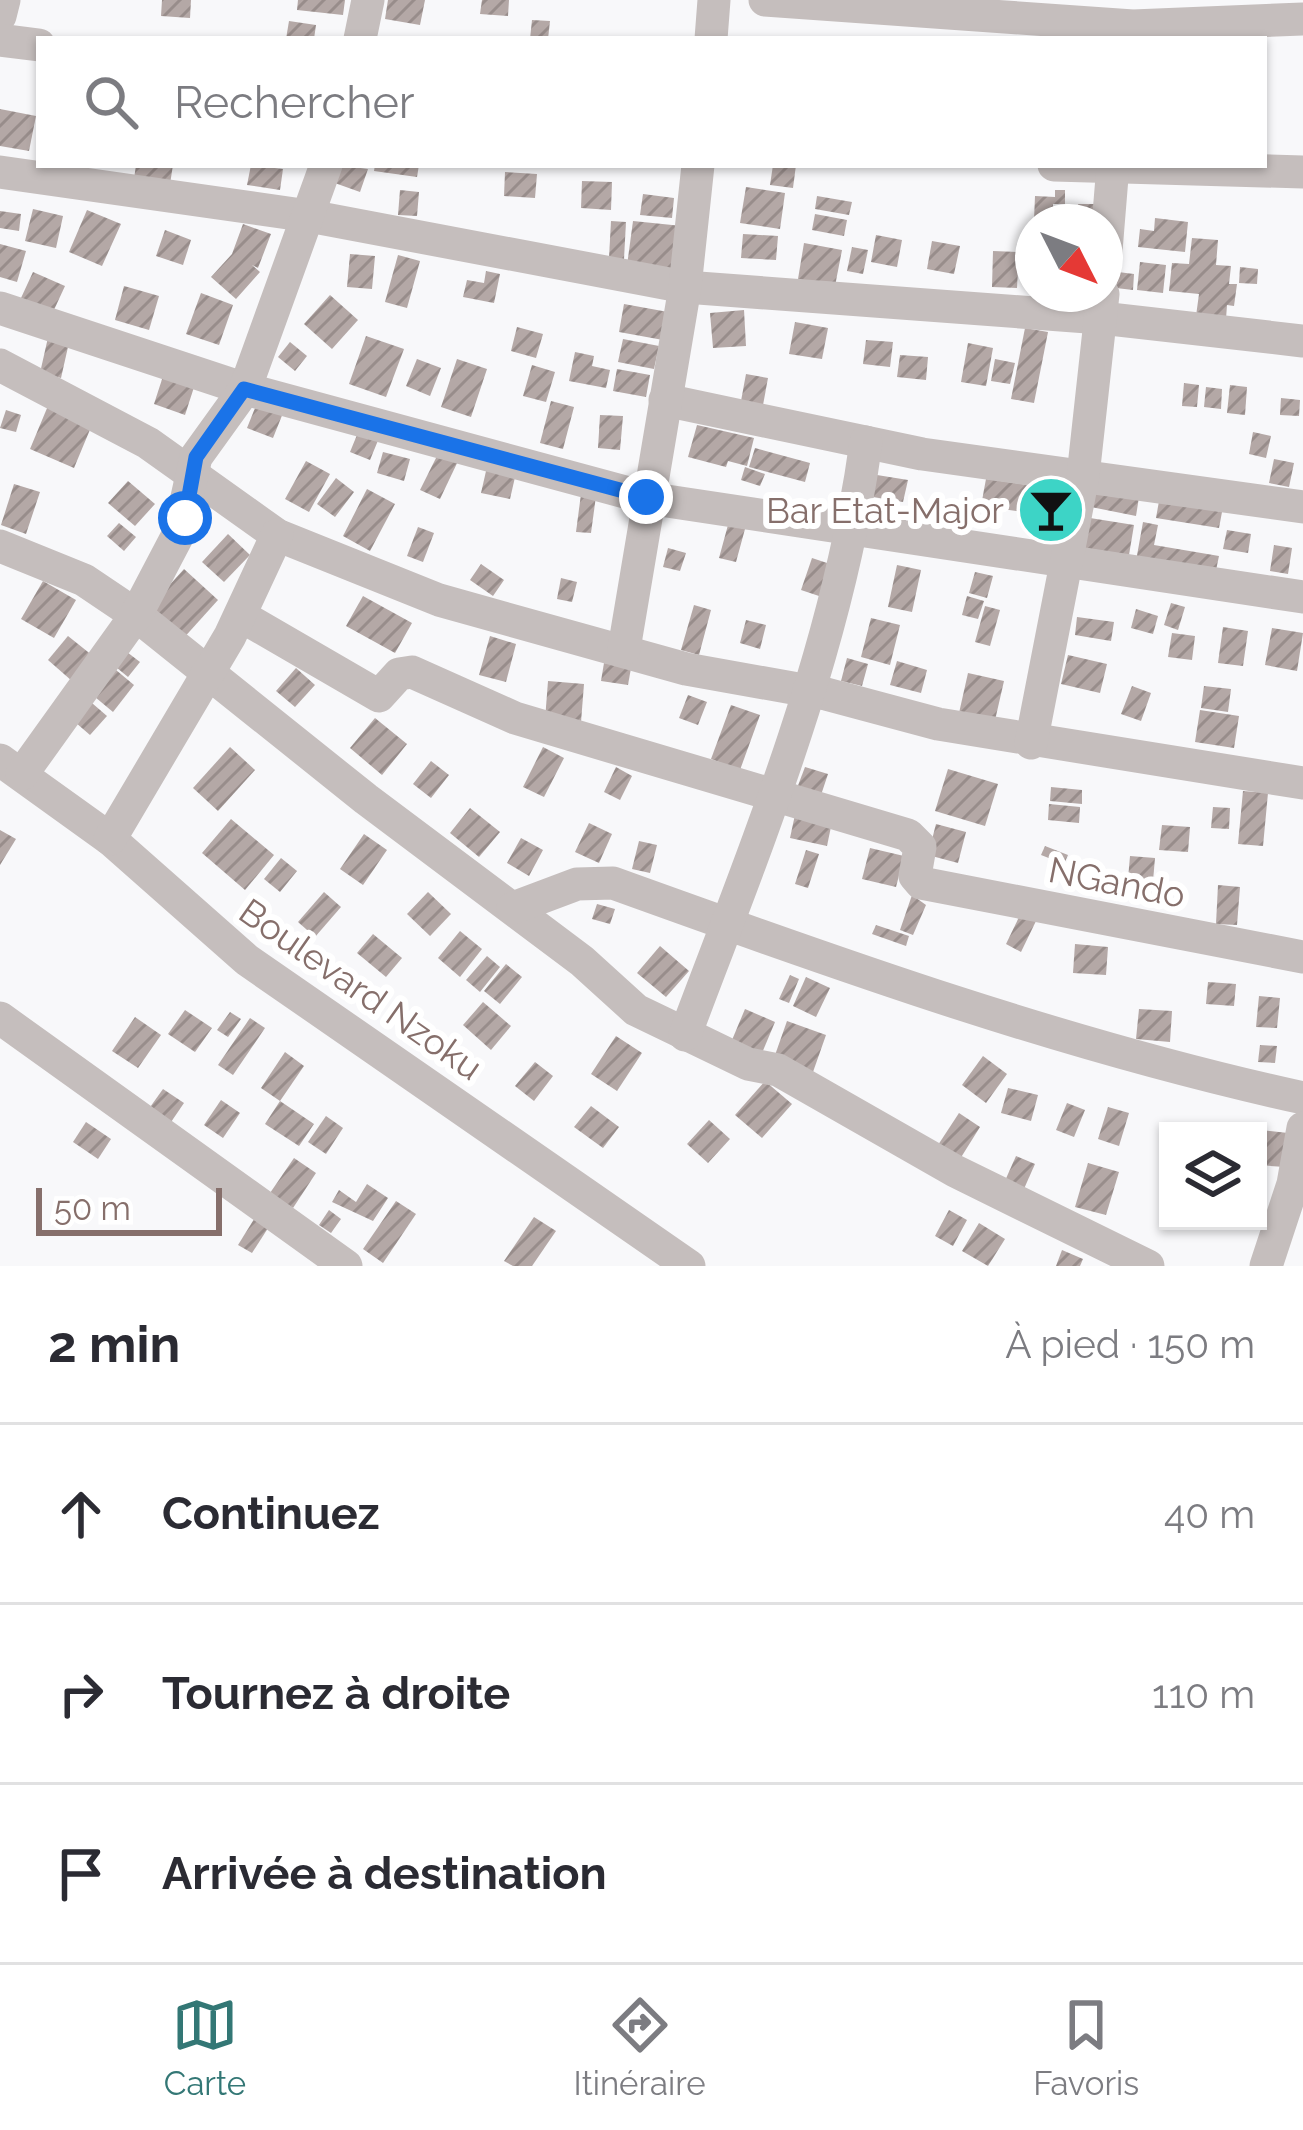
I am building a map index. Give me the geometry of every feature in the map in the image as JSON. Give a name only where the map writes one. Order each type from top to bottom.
[{"type":"street","points":[[0,16],[4,0]]},
{"type":"street","points":[[361,36],[368,0]]},
{"type":"street","points":[[711,36],[715,0]]},
{"type":"street","points":[[765,0],[1133,22],[1303,19]]},
{"type":"street","points":[[0,40],[36,45]]},
{"type":"street","points":[[11,767],[136,615],[185,518],[202,446],[244,389],[325,168]]},
{"type":"street","points":[[624,649],[685,286],[698,168]]},
{"type":"street","points":[[1110,204],[1113,168]]},
{"type":"street","points":[[1151,168],[1303,172]]},
{"type":"street","points":[[0,172],[309,216],[685,286],[1015,302]]},
{"type":"street","points":[[0,308],[244,389],[646,497],[1303,597]]},
{"type":"street","points":[[1123,310],[1303,341]]},
{"type":"street","points":[[1031,743],[1083,476],[1101,312]]},
{"type":"street","points":[[0,365],[117,424],[193,472],[277,535],[439,600],[686,669],[811,692],[1031,743],[1303,783]]},
{"type":"street","points":[[664,400],[866,442],[1303,507]]},
{"type":"street","points":[[685,1035],[811,692],[854,528],[866,442]]},
{"type":"street","points":[[110,839],[241,616],[277,535]]},
{"type":"street","points":[[0,546],[84,580],[136,615],[513,908],[635,1010],[748,1064],[778,1070],[955,1171],[1148,1266]]},
{"type":"street","points":[[241,616],[380,696],[399,674],[412,672],[515,718],[774,796]]},
{"type":"street","name":"Boulevard Nzoku","points":[[11,767],[110,839],[247,960],[689,1266]]},
{"type":"street","name":"NGando","points":[[774,796],[908,835],[920,847],[917,880],[1303,957]]},
{"type":"street","points":[[513,908],[577,884],[601,881],[1030,1027],[1166,1068],[1303,1098]]},
{"type":"street","points":[[0,1018],[346,1266]]},
{"type":"street","points":[[1266,1266],[1298,1186],[1303,1128]]},
{"type":"building","points":[[162,0],[191,0],[190,18],[161,16]]},
{"type":"building","points":[[298,0],[345,0],[343,15],[297,10]]},
{"type":"building","points":[[388,0],[425,0],[420,25],[385,19]]},
{"type":"building","points":[[482,0],[509,0],[508,16],[480,14]]},
{"type":"building","points":[[532,20],[550,21],[548,36],[530,36]]},
{"type":"building","points":[[289,21],[316,25],[314,36],[286,36]]},
{"type":"building","points":[[0,109],[36,116],[29,151],[0,146]]},
{"type":"building","points":[[136,168],[173,168],[170,184],[134,179]]},
{"type":"building","points":[[250,168],[283,169],[280,190],[247,185]]},
{"type":"building","points":[[337,168],[368,169],[360,192],[332,182]]},
{"type":"building","points":[[374,168],[418,168],[417,177]]},
{"type":"building","points":[[773,168],[796,168],[793,188],[770,185]]},
{"type":"building","points":[[505,172],[537,174],[535,198],[504,196]]},
{"type":"building","points":[[582,181],[612,182],[611,210],[581,208]]},
{"type":"building","points":[[746,187],[785,193],[780,229],[740,223]]},
{"type":"building","points":[[400,190],[419,192],[417,216],[398,215]]},
{"type":"building","points":[[1055,190],[1065,190],[1065,204],[1035,204],[1035,196],[1055,197]]},
{"type":"building","points":[[643,194],[674,198],[672,218],[640,215]]},
{"type":"building","points":[[817,196],[852,202],[849,215],[815,209]]},
{"type":"building","points":[[33,209],[63,216],[56,248],[25,241]]},
{"type":"building","points":[[87,210],[121,224],[102,266],[69,252]]},
{"type":"building","points":[[0,211],[21,214],[19,231],[0,228]]},
{"type":"building","points":[[815,214],[847,220],[844,236],[812,230]]},
{"type":"building","points":[[1155,218],[1188,222],[1185,252],[1138,247],[1140,229],[1154,231]]},
{"type":"building","points":[[611,221],[626,222],[624,259],[609,258]]},
{"type":"building","points":[[633,221],[682,226],[676,278],[626,273]]},
{"type":"building","points":[[243,224],[271,234],[258,268],[252,265],[260,272],[236,299],[211,277],[232,254]]},
{"type":"building","points":[[165,230],[191,240],[183,265],[156,256]]},
{"type":"building","points":[[743,234],[778,236],[776,260],[741,258]]},
{"type":"building","points":[[876,235],[902,240],[897,267],[871,262]]},
{"type":"building","points":[[1192,238],[1218,240],[1216,265],[1231,266],[1229,284],[1237,284],[1234,306],[1227,305],[1226,319],[1196,316],[1199,294],[1169,291],[1172,263],[1189,264]]},
{"type":"building","points":[[932,241],[960,246],[954,274],[927,269]]},
{"type":"building","points":[[804,243],[842,250],[835,286],[798,279]]},
{"type":"building","points":[[0,244],[26,251],[17,282],[0,277]]},
{"type":"building","points":[[852,247],[868,250],[863,274],[847,271]]},
{"type":"building","points":[[993,251],[1015,252],[1015,288],[992,287]]},
{"type":"building","points":[[350,254],[375,256],[372,289],[347,287]]},
{"type":"building","points":[[398,255],[420,261],[407,308],[385,302]]},
{"type":"building","points":[[1140,262],[1166,265],[1163,293],[1137,290]]},
{"type":"building","points":[[1240,267],[1258,269],[1257,284],[1239,283]]},
{"type":"building","points":[[486,271],[500,274],[494,303],[463,297],[467,280],[484,283]]},
{"type":"building","points":[[33,272],[65,286],[53,312],[21,298]]},
{"type":"building","points":[[1123,273],[1134,274],[1133,290],[1123,289]]},
{"type":"building","points":[[124,286],[159,296],[149,330],[115,320]]},
{"type":"building","points":[[201,293],[233,305],[219,345],[186,334]]},
{"type":"building","points":[[330,295],[358,320],[332,349],[304,324]]},
{"type":"building","points":[[624,304],[668,312],[663,340],[619,332]]},
{"type":"building","points":[[744,310],[746,346],[713,348],[710,313]]},
{"type":"building","points":[[795,322],[828,328],[822,359],[789,354]]},
{"type":"building","points":[[517,327],[543,334],[536,358],[511,351]]},
{"type":"building","points":[[1025,328],[1048,332],[1034,403],[1011,399]]},
{"type":"building","points":[[49,333],[70,338],[61,378],[40,373]]},
{"type":"building","points":[[366,336],[404,349],[386,397],[349,384]]},
{"type":"building","points":[[623,339],[659,346],[654,369],[618,362]]},
{"type":"building","points":[[866,340],[893,342],[890,367],[863,364]]},
{"type":"building","points":[[290,342],[307,356],[295,371],[278,357]]},
{"type":"building","points":[[968,343],[993,348],[986,386],[961,382]]},
{"type":"building","points":[[575,352],[594,356],[592,366],[610,370],[606,388],[569,381]]},
{"type":"building","points":[[900,355],[928,357],[926,380],[897,377]]},
{"type":"building","points":[[417,359],[441,368],[430,396],[406,386]]},
{"type":"building","points":[[457,359],[487,369],[471,417],[441,407]]},
{"type":"building","points":[[995,359],[1015,363],[1010,384],[991,381]]},
{"type":"building","points":[[532,365],[555,372],[546,402],[523,396]]},
{"type":"building","points":[[617,369],[650,375],[646,397],[613,391]]},
{"type":"building","points":[[165,370],[196,381],[185,415],[154,404]]},
{"type":"building","points":[[746,374],[768,378],[763,405],[741,401]]},
{"type":"building","points":[[1184,383],[1199,385],[1197,407],[1182,406]]},
{"type":"building","points":[[1230,385],[1247,387],[1245,415],[1227,413]]},
{"type":"building","points":[[1206,387],[1222,389],[1221,409],[1204,407]]},
{"type":"building","points":[[259,398],[285,408],[273,438],[247,428]]},
{"type":"building","points":[[1281,398],[1300,400],[1299,416],[1280,415]]},
{"type":"building","points":[[50,401],[94,420],[74,468],[30,449]]},
{"type":"building","points":[[551,401],[574,407],[563,449],[540,443]]},
{"type":"building","points":[[6,410],[21,415],[16,432],[0,428]]},
{"type":"building","points":[[600,415],[623,416],[620,450],[598,448]]},
{"type":"building","points":[[697,425],[754,438],[747,466],[728,461],[726,467],[688,457]]},
{"type":"building","points":[[359,430],[379,438],[370,460],[350,452]]},
{"type":"building","points":[[1253,432],[1271,436],[1266,458],[1249,454]]},
{"type":"building","points":[[755,448],[810,463],[805,482],[749,467]]},
{"type":"building","points":[[440,450],[459,459],[440,499],[420,490]]},
{"type":"building","points":[[383,452],[410,459],[404,481],[377,473]]},
{"type":"building","points":[[489,458],[518,464],[510,499],[481,493]]},
{"type":"building","points":[[1274,459],[1294,463],[1289,487],[1269,483]]},
{"type":"building","points":[[306,461],[330,474],[309,512],[285,499]]},
{"type":"building","points":[[745,467],[765,474],[760,486],[741,480]]},
{"type":"building","points":[[877,475],[908,480],[903,502],[873,497]]},
{"type":"building","points":[[336,478],[354,492],[335,517],[317,504]]},
{"type":"building","points":[[986,479],[1035,486],[1031,513],[981,506]]},
{"type":"building","points":[[128,481],[155,504],[135,526],[108,503]]},
{"type":"building","points":[[14,484],[40,492],[26,534],[1,525]]},
{"type":"building","points":[[1094,488],[1139,497],[1136,516],[1091,507]]},
{"type":"building","points":[[367,489],[395,504],[370,551],[343,536]]},
{"type":"building","points":[[581,494],[596,496],[591,533],[576,532]]},
{"type":"building","points":[[1159,501],[1222,512],[1219,528],[1156,518]]},
{"type":"building","points":[[875,502],[908,508],[904,530],[870,524]]},
{"type":"building","points":[[1090,518],[1134,525],[1129,555],[1085,548]]},
{"type":"building","points":[[1143,522],[1158,525],[1154,545],[1219,556],[1215,575],[1136,561]]},
{"type":"building","points":[[119,523],[136,537],[124,551],[107,536]]},
{"type":"building","points":[[728,525],[745,529],[736,562],[719,558]]},
{"type":"building","points":[[418,527],[434,533],[423,562],[407,556]]},
{"type":"building","points":[[1227,530],[1251,534],[1248,553],[1223,549]]},
{"type":"building","points":[[228,534],[250,555],[224,582],[202,562]]},
{"type":"building","points":[[1274,545],[1292,548],[1288,574],[1270,571]]},
{"type":"building","points":[[668,548],[686,553],[680,571],[663,567]]},
{"type":"building","points":[[812,558],[839,567],[828,599],[801,590]]},
{"type":"building","points":[[481,564],[504,580],[493,596],[470,580]]},
{"type":"building","points":[[897,565],[921,570],[912,612],[888,607]]},
{"type":"building","points":[[184,569],[218,600],[181,641],[147,610]]},
{"type":"building","points":[[975,572],[993,576],[987,598],[969,593]]},
{"type":"building","points":[[561,578],[577,582],[572,602],[557,599]]},
{"type":"building","points":[[43,581],[76,600],[54,638],[21,619]]},
{"type":"building","points":[[363,596],[412,623],[395,653],[346,626]]},
{"type":"building","points":[[967,596],[984,601],[978,619],[962,615]]},
{"type":"building","points":[[1171,603],[1185,607],[1178,630],[1164,625]]},
{"type":"building","points":[[694,605],[711,610],[699,655],[681,650]]},
{"type":"building","points":[[985,606],[1000,610],[990,646],[975,642]]},
{"type":"building","points":[[1136,609],[1158,616],[1153,634],[1131,628]]},
{"type":"building","points":[[1077,617],[1114,622],[1111,641],[1075,635]]},
{"type":"building","points":[[871,618],[900,625],[890,665],[861,657]]},
{"type":"building","points":[[746,620],[766,625],[760,649],[740,643]]},
{"type":"building","points":[[1223,627],[1248,631],[1243,666],[1218,663]]},
{"type":"building","points":[[1272,628],[1303,633],[1297,671],[1265,665]]},
{"type":"building","points":[[1172,633],[1195,636],[1192,660],[1168,657]]},
{"type":"building","points":[[68,636],[93,656],[72,681],[48,660]]},
{"type":"building","points":[[490,636],[516,644],[506,682],[479,675]]},
{"type":"building","points":[[123,649],[140,662],[128,677],[111,663]]},
{"type":"building","points":[[1068,655],[1107,664],[1100,693],[1061,684]]},
{"type":"building","points":[[847,658],[868,664],[862,686],[841,681]]},
{"type":"building","points":[[897,661],[927,670],[921,693],[890,685]]},
{"type":"building","points":[[604,663],[631,668],[628,685],[601,681]]},
{"type":"building","points":[[110,665],[134,685],[113,712],[89,692]]},
{"type":"building","points":[[296,668],[315,685],[295,707],[276,691]]},
{"type":"building","points":[[968,673],[1004,681],[993,729],[957,722]]},
{"type":"building","points":[[548,681],[584,684],[581,722],[545,720]]},
{"type":"building","points":[[1132,686],[1151,693],[1141,721],[1121,714]]},
{"type":"building","points":[[1204,686],[1231,689],[1228,712],[1201,708]]},
{"type":"building","points":[[688,695],[707,702],[698,725],[679,718]]},
{"type":"building","points":[[85,697],[107,716],[90,735],[68,716]]},
{"type":"building","points":[[731,705],[760,715],[740,770],[711,759]]},
{"type":"building","points":[[1200,710],[1239,716],[1234,748],[1195,742]]},
{"type":"building","points":[[375,718],[407,744],[382,775],[350,748]]},
{"type":"building","points":[[230,747],[255,770],[218,811],[193,788]]},
{"type":"building","points":[[543,747],[564,758],[544,797],[523,787]]},
{"type":"building","points":[[431,761],[449,775],[431,798],[413,784]]},
{"type":"building","points":[[616,767],[632,776],[620,800],[604,792]]},
{"type":"building","points":[[805,767],[828,774],[818,804],[794,796]]},
{"type":"building","points":[[948,769],[998,784],[985,826],[935,811]]},
{"type":"building","points":[[1051,787],[1082,790],[1082,804],[1050,801]]},
{"type":"building","points":[[1243,791],[1268,793],[1263,846],[1238,844]]},
{"type":"building","points":[[1049,804],[1080,807],[1079,823],[1048,820]]},
{"type":"building","points":[[1213,807],[1230,808],[1229,829],[1211,828]]},
{"type":"building","points":[[470,808],[500,832],[479,857],[450,833]]},
{"type":"building","points":[[796,810],[833,817],[827,846],[790,838]]},
{"type":"building","points":[[231,819],[274,855],[245,890],[202,853]]},
{"type":"building","points":[[589,823],[612,834],[599,863],[575,852]]},
{"type":"building","points":[[936,824],[966,832],[958,863],[928,855]]},
{"type":"building","points":[[1162,825],[1190,827],[1188,852],[1159,850]]},
{"type":"building","points":[[0,830],[16,839],[0,865]]},
{"type":"building","points":[[364,834],[387,850],[363,885],[340,869]]},
{"type":"building","points":[[521,838],[543,850],[529,876],[507,863]]},
{"type":"building","points":[[639,841],[657,845],[650,873],[632,869]]},
{"type":"building","points":[[1045,846],[1068,855],[1064,864],[1041,855]]},
{"type":"building","points":[[870,848],[904,856],[896,887],[862,879]]},
{"type":"building","points":[[806,850],[819,854],[808,888],[795,884]]},
{"type":"building","points":[[1130,856],[1155,858],[1153,881],[1128,879]]},
{"type":"building","points":[[281,858],[297,871],[280,892],[264,879]]},
{"type":"building","points":[[1218,885],[1240,887],[1237,925],[1216,924]]},
{"type":"building","points":[[324,892],[341,907],[315,937],[298,922]]},
{"type":"building","points":[[428,892],[451,914],[430,936],[407,914]]},
{"type":"building","points":[[912,895],[926,905],[913,935],[900,930]]},
{"type":"building","points":[[597,904],[615,909],[610,924],[592,919]]},
{"type":"building","points":[[1021,913],[1036,921],[1021,952],[1006,944]]},
{"type":"building","points":[[876,925],[909,936],[906,946],[872,934]]},
{"type":"building","points":[[460,931],[482,949],[460,977],[438,958]]},
{"type":"building","points":[[373,934],[402,958],[386,977],[357,953]]},
{"type":"building","points":[[1075,944],[1108,947],[1106,975],[1073,973]]},
{"type":"building","points":[[660,946],[689,971],[666,997],[637,973]]},
{"type":"building","points":[[487,956],[500,967],[480,992],[466,980]]},
{"type":"building","points":[[506,964],[522,977],[500,1004],[484,991]]},
{"type":"building","points":[[790,975],[799,979],[789,1003],[779,999]]},
{"type":"building","points":[[806,977],[830,988],[816,1017],[793,1006]]},
{"type":"building","points":[[1208,982],[1236,984],[1234,1006],[1206,1004]]},
{"type":"building","points":[[1259,996],[1280,998],[1277,1028],[1256,1027]]},
{"type":"building","points":[[483,1002],[511,1026],[491,1050],[463,1025]]},
{"type":"building","points":[[745,1009],[775,1022],[762,1053],[732,1040]]},
{"type":"building","points":[[1139,1009],[1172,1011],[1170,1042],[1136,1039]]},
{"type":"building","points":[[185,1010],[212,1028],[195,1052],[168,1034]]},
{"type":"building","points":[[230,1012],[241,1019],[228,1037],[217,1030]]},
{"type":"building","points":[[135,1017],[161,1035],[138,1068],[112,1051]]},
{"type":"building","points":[[250,1018],[265,1028],[233,1075],[218,1065]]},
{"type":"building","points":[[787,1021],[826,1035],[813,1072],[774,1058]]},
{"type":"building","points":[[616,1036],[642,1053],[617,1091],[591,1074]]},
{"type":"building","points":[[1260,1045],[1277,1046],[1275,1063],[1258,1062]]},
{"type":"building","points":[[285,1052],[304,1066],[280,1101],[261,1088]]},
{"type":"building","points":[[983,1056],[1007,1074],[986,1103],[962,1085]]},
{"type":"building","points":[[535,1062],[553,1076],[534,1101],[515,1086]]},
{"type":"building","points":[[765,1081],[792,1104],[762,1138],[735,1115]]},
{"type":"building","points":[[1008,1088],[1038,1095],[1031,1121],[1001,1113]]},
{"type":"building","points":[[163,1089],[184,1103],[169,1125],[148,1110]]},
{"type":"building","points":[[221,1100],[240,1113],[223,1138],[204,1125]]},
{"type":"building","points":[[280,1101],[314,1124],[299,1146],[265,1124]]},
{"type":"building","points":[[1067,1103],[1085,1110],[1074,1137],[1056,1130]]},
{"type":"building","points":[[591,1106],[619,1127],[603,1148],[574,1127]]},
{"type":"building","points":[[1108,1107],[1129,1113],[1119,1146],[1098,1139]]},
{"type":"building","points":[[959,1113],[980,1127],[960,1159],[938,1145]]},
{"type":"building","points":[[326,1116],[343,1128],[326,1154],[308,1142]]},
{"type":"building","points":[[709,1120],[730,1139],[708,1163],[687,1144]]},
{"type":"building","points":[[86,1122],[111,1139],[98,1159],[73,1142]]},
{"type":"building","points":[[1267,1131],[1288,1133],[1285,1167],[1267,1166]]},
{"type":"building","points":[[1016,1156],[1035,1164],[1023,1191],[1004,1183]]},
{"type":"building","points":[[294,1158],[316,1173],[293,1208],[270,1193]]},
{"type":"building","points":[[1088,1163],[1119,1172],[1106,1215],[1075,1207]]},
{"type":"building","points":[[367,1184],[388,1198],[373,1221],[332,1202],[339,1190],[356,1202]]},
{"type":"building","points":[[396,1201],[416,1214],[383,1263],[363,1249]]},
{"type":"building","points":[[329,1210],[341,1219],[331,1233],[319,1225]]},
{"type":"building","points":[[949,1210],[967,1220],[953,1246],[935,1236]]},
{"type":"building","points":[[256,1216],[270,1225],[252,1253],[238,1245]]},
{"type":"building","points":[[534,1217],[556,1231],[532,1266],[513,1266],[504,1261]]},
{"type":"building","points":[[979,1223],[1005,1239],[988,1266],[962,1251]]},
{"type":"building","points":[[1062,1250],[1083,1259],[1080,1266],[1056,1266]]},
{"type":"place","name":"Bar Etat-Major","points":[[1051,510]]},
{"type":"route","points":[[185,518],[196,457],[244,389],[646,497]]}]
